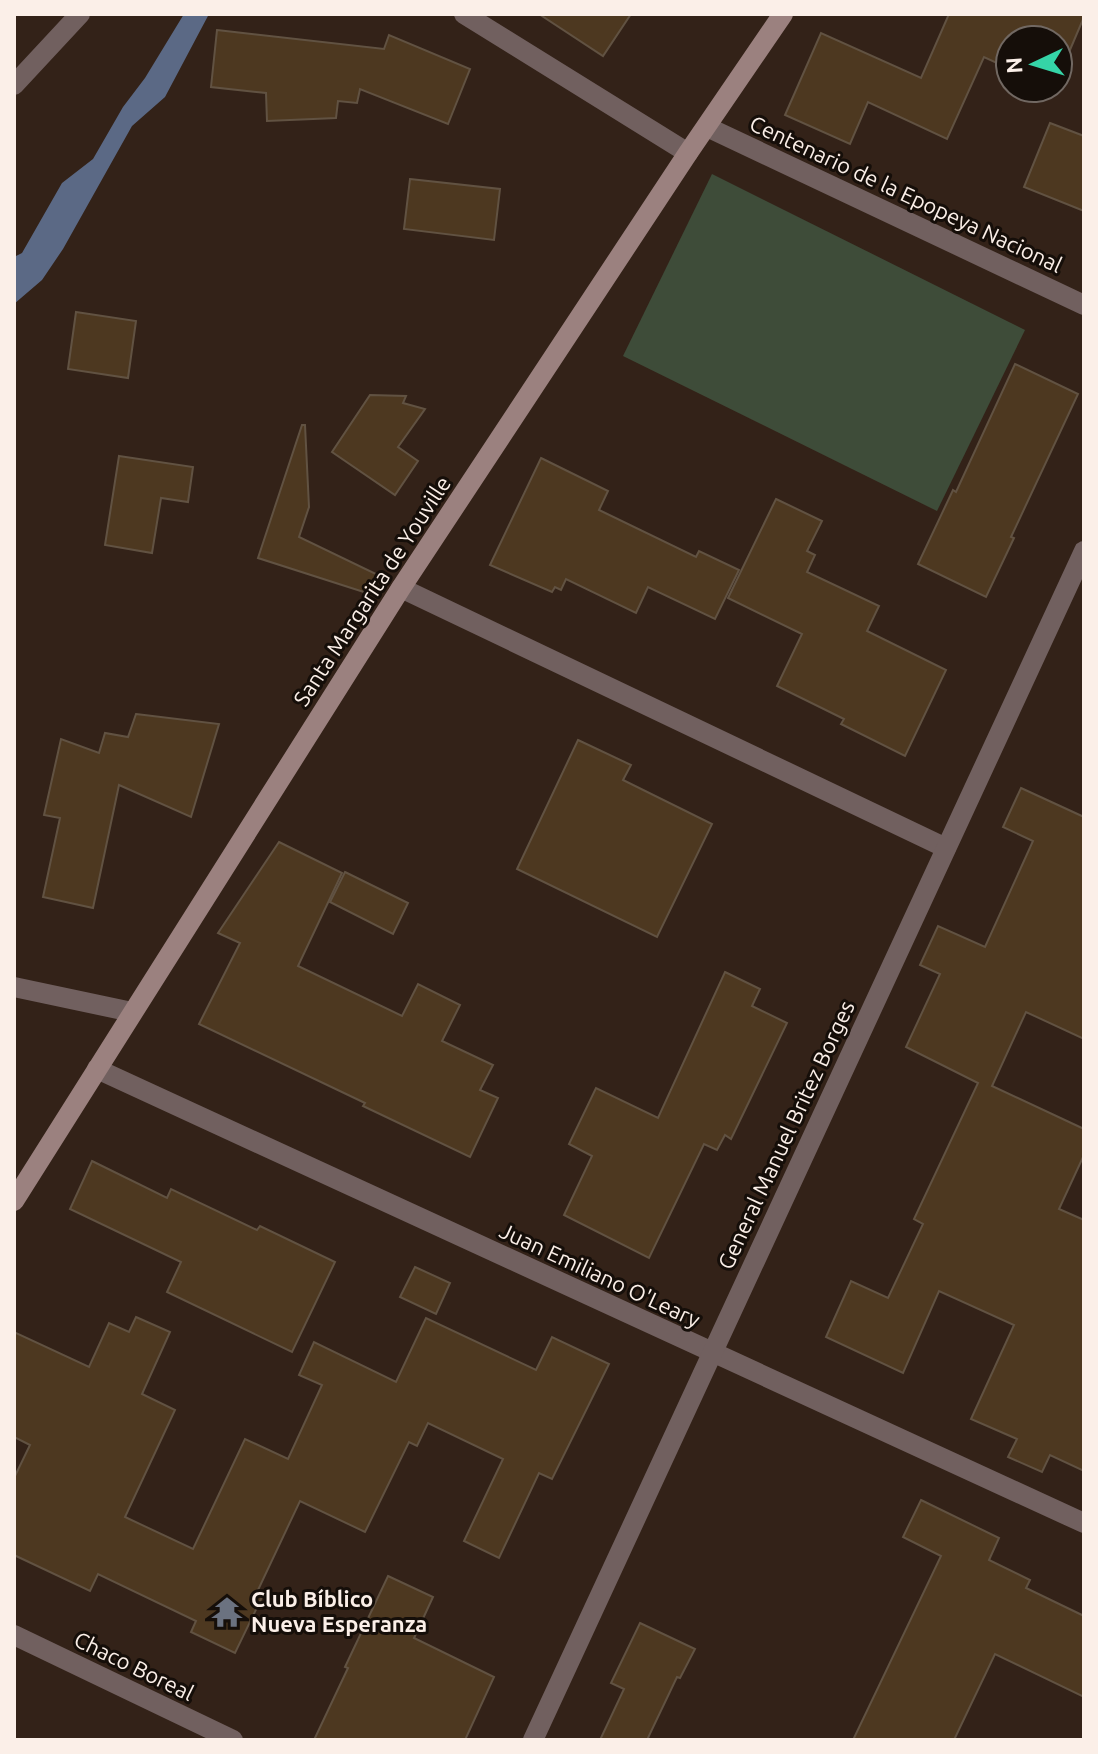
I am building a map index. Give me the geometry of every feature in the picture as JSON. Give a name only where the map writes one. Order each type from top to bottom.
[{"type":"main road","name":"Santa Margarita de Youville","points":[[14,1201],[401,588],[783,14]]},
{"type":"street","points":[[14,85],[80,14]]},
{"type":"street","points":[[464,14],[688,153]]},
{"type":"street","name":"Centenario de la Epopeya Nacional","points":[[707,127],[1084,305]]},
{"type":"street","name":"General Manuel Britez Borges","points":[[533,1740],[1084,551]]},
{"type":"street","points":[[401,588],[946,848]]},
{"type":"street","points":[[14,987],[132,1012]]},
{"type":"street","name":"Juan Emiliano O'Leary","points":[[97,1069],[1084,1523]]},
{"type":"street","name":"Chaco Boreal","points":[[14,1635],[233,1740]]},
{"type":"green space","points":[[712,174],[1025,330],[937,511],[623,356]]},
{"type":"water","points":[[184,14],[209,14],[165,97],[132,126],[63,249],[42,280],[14,304],[14,257],[22,253],[62,183],[93,159]]},
{"type":"building","points":[[539,14],[631,14],[603,56]]},
{"type":"building","points":[[949,14],[1084,14],[1074,40],[1074,24],[994,24],[994,62],[984,57],[947,139],[868,102],[850,144],[785,115],[821,33],[921,78]]},
{"type":"building","points":[[217,30],[384,49],[389,35],[470,69],[448,124],[360,89],[357,103],[338,101],[336,118],[267,121],[266,93],[211,87]]},
{"type":"building","points":[[1050,123],[1084,136],[1084,211],[1024,187]]},
{"type":"building","points":[[410,179],[500,189],[494,240],[404,229]]},
{"type":"building","points":[[76,312],[136,321],[128,378],[68,369]]},
{"type":"building","points":[[1015,364],[1078,394],[986,597],[918,564],[953,490],[956,492]]},
{"type":"building","points":[[370,395],[406,396],[403,403],[425,409],[398,447],[418,461],[395,495],[332,452]]},
{"type":"building","points":[[302,425],[305,425],[309,507],[299,537],[378,575],[370,594],[258,558]]},
{"type":"building","points":[[119,456],[193,467],[188,502],[161,498],[152,553],[105,545]]},
{"type":"building","points":[[541,458],[608,491],[599,510],[696,557],[699,551],[739,570],[715,619],[648,587],[636,613],[566,579],[561,590],[555,587],[552,592],[490,565]]},
{"type":"building","points":[[776,499],[822,521],[807,551],[815,555],[807,572],[879,606],[867,631],[946,670],[905,756],[841,724],[844,719],[777,686],[802,634],[728,598]]},
{"type":"building","points":[[136,714],[219,724],[191,817],[119,785],[93,908],[43,897],[60,818],[44,815],[61,739],[99,753],[105,733],[128,737]]},
{"type":"building","points":[[578,740],[631,765],[623,780],[712,824],[657,937],[517,869]]},
{"type":"building","points":[[1021,788],[1084,817],[1084,1039],[1026,1012],[992,1086],[1084,1129],[1084,1155],[1059,1209],[1084,1220],[1084,1471],[1050,1455],[1042,1472],[1008,1457],[1017,1439],[971,1419],[1014,1325],[939,1291],[903,1373],[826,1337],[851,1281],[888,1298],[923,1224],[914,1219],[978,1083],[906,1047],[940,974],[920,965],[938,926],[985,947],[1033,841],[1003,827]]},
{"type":"building","points":[[279,842],[342,873],[298,966],[402,1016],[418,984],[460,1005],[442,1041],[493,1065],[480,1090],[498,1098],[470,1157],[199,1024],[240,943],[218,933]]},
{"type":"building","points":[[345,872],[408,903],[393,934],[330,902]]},
{"type":"building","points":[[725,972],[760,989],[752,1006],[787,1023],[731,1139],[725,1135],[717,1150],[704,1144],[649,1258],[564,1215],[592,1156],[569,1144],[596,1088],[658,1118]]},
{"type":"building","points":[[92,1161],[167,1198],[171,1189],[257,1230],[260,1226],[335,1262],[292,1352],[167,1292],[181,1262],[70,1209]]},
{"type":"building","points":[[415,1267],[450,1283],[436,1314],[400,1297]]},
{"type":"building","points":[[136,1317],[170,1332],[142,1394],[175,1410],[125,1517],[193,1549],[245,1439],[288,1459],[322,1385],[299,1375],[314,1342],[396,1382],[426,1318],[536,1370],[552,1337],[609,1364],[552,1479],[539,1473],[499,1558],[464,1541],[503,1459],[428,1423],[417,1446],[409,1442],[365,1532],[300,1501],[258,1590],[264,1593],[235,1653],[191,1632],[196,1621],[98,1574],[90,1591],[14,1555],[14,1478],[30,1445],[14,1437],[14,1332],[89,1367],[109,1323],[129,1332]]},
{"type":"building","points":[[921,1500],[999,1538],[989,1560],[1030,1580],[1026,1588],[1084,1616],[1084,1697],[995,1654],[954,1740],[853,1740],[941,1556],[903,1537]]},
{"type":"building","points":[[388,1576],[433,1597],[414,1638],[494,1677],[465,1740],[314,1740]]},
{"type":"building","points":[[640,1623],[695,1649],[680,1678],[677,1677],[647,1740],[600,1740],[624,1689],[611,1683]]},
{"type":"place","name":"Club Bíblico Nueva Esperanza","points":[[227,1612]]}]
